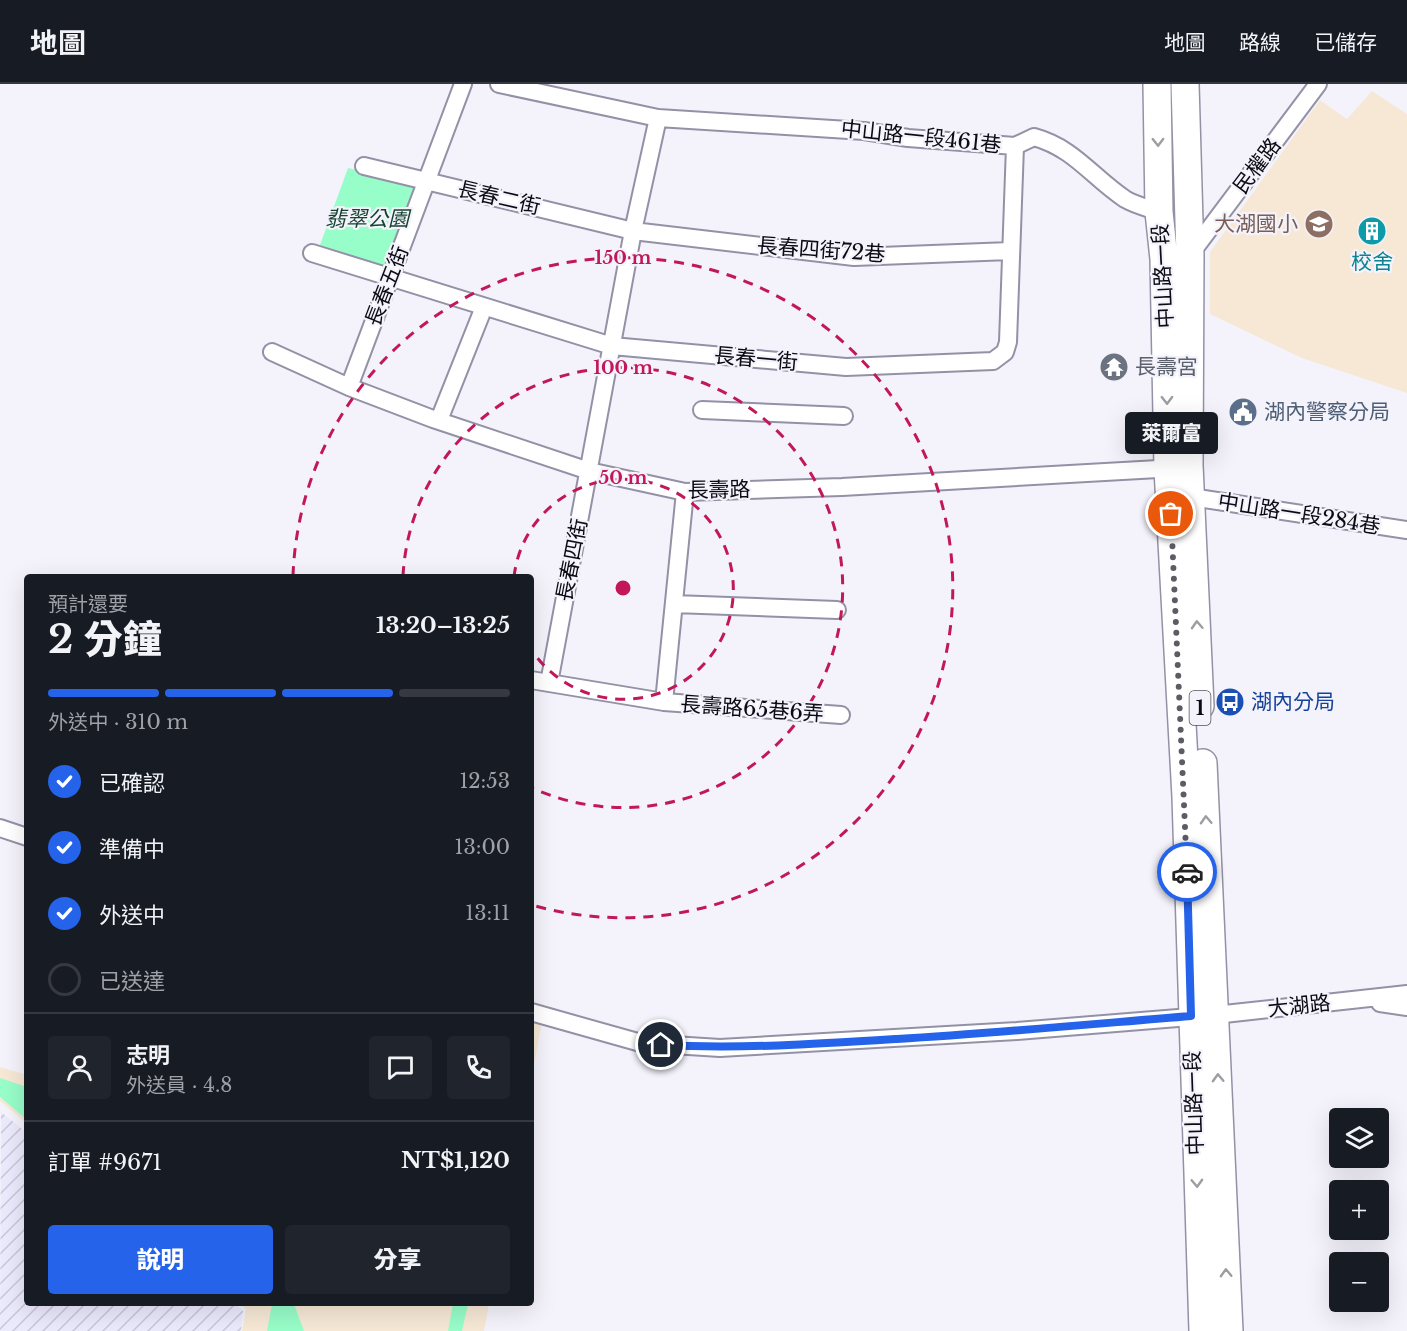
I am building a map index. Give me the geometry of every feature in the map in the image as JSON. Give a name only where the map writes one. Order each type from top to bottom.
[{"type":"main road","name":"中山路一段","points":[[1157,84],[1160,212],[1177,258]]},
{"type":"main road","name":"中山路一段","points":[[1185,84],[1177,258],[1186,796],[1229,1331]]},
{"type":"main road","name":"中山路一段","points":[[1179,467],[1191,496],[1203,1015],[1203,1331]]},
{"type":"street","name":"長春五街","points":[[349,387],[463,84]]},
{"type":"street","name":"中山路一段461巷","points":[[499,84],[658,118],[864,130],[908,138],[1015,146],[1034,137],[1068,150],[1087,170],[1127,200],[1160,212]]},
{"type":"street","name":"民權路","points":[[1177,258],[1318,84]]},
{"type":"street","name":"長春四街","points":[[549,683],[633,231],[658,118]]},
{"type":"street","name":"長春一街","points":[[312,253],[612,346],[846,367],[993,361],[1005,352],[1008,342],[1015,146]]},
{"type":"street","name":"長春二街","points":[[364,166],[633,231]]},
{"type":"street","name":"長春四街72巷","points":[[633,231],[854,257],[1010,251]]},
{"type":"street","points":[[439,420],[484,307]]},
{"type":"street","name":"長壽路","points":[[272,352],[349,387],[589,471],[685,492],[842,487],[1179,467]]},
{"type":"street","points":[[702,410],[844,416]]},
{"type":"street","points":[[664,702],[685,492]]},
{"type":"street","name":"中山路一段284巷","points":[[1191,496],[1407,531]]},
{"type":"street","points":[[674,604],[837,610]]},
{"type":"street","name":"長壽路65巷6弄","points":[[534,680],[664,702],[840,715]]},
{"type":"street","points":[[0,828],[24,836]]},
{"type":"street","name":"大湖路","points":[[534,1013],[641,1043],[720,1048],[1017,1031],[1407,994]]},
{"type":"street","points":[[1361,1000],[1407,1007]]},
{"type":"shaded area","name":"大湖國小","points":[[1372,91],[1407,114],[1407,393],[1302,358],[1210,314],[1210,252],[1320,100],[1347,119]]},
{"type":"shaded area","points":[[534,1019],[542,1022],[534,1065]]},
{"type":"shaded area","points":[[0,1067],[24,1074],[24,1121],[0,1101]]},
{"type":"shaded area","points":[[1,1112],[24,1131],[24,1306],[237,1306],[243,1311],[241,1331],[0,1331]]},
{"type":"shaded area","points":[[243,1306],[489,1306],[484,1331],[242,1331],[246,1309]]},
{"type":"green space","name":"翡翠公園","points":[[348,168],[417,184],[388,267],[320,245]]},
{"type":"green space","points":[[0,1078],[24,1086],[24,1117],[0,1097]]},
{"type":"green space","points":[[272,1306],[295,1306],[304,1331],[267,1331]]},
{"type":"green space","points":[[453,1306],[468,1306],[462,1331],[448,1331]]},
{"type":"way so far","points":[[1171,514],[1186,796],[1187,872]]},
{"type":"place","name":"大湖國小","points":[[1319,224]]},
{"type":"place","name":"校舍","points":[[1372,231]]},
{"type":"place","name":"長壽宮","points":[[1114,367]]},
{"type":"place","name":"湖內警察分局","points":[[1243,412]]},
{"type":"place","name":"萊爾富","points":[[1171,514]]},
{"type":"place","name":"湖內分局","points":[[1230,702]]},
{"type":"route","points":[[661,1045],[720,1048],[829,1043],[1017,1031],[1191,1016],[1187,872]]}]
